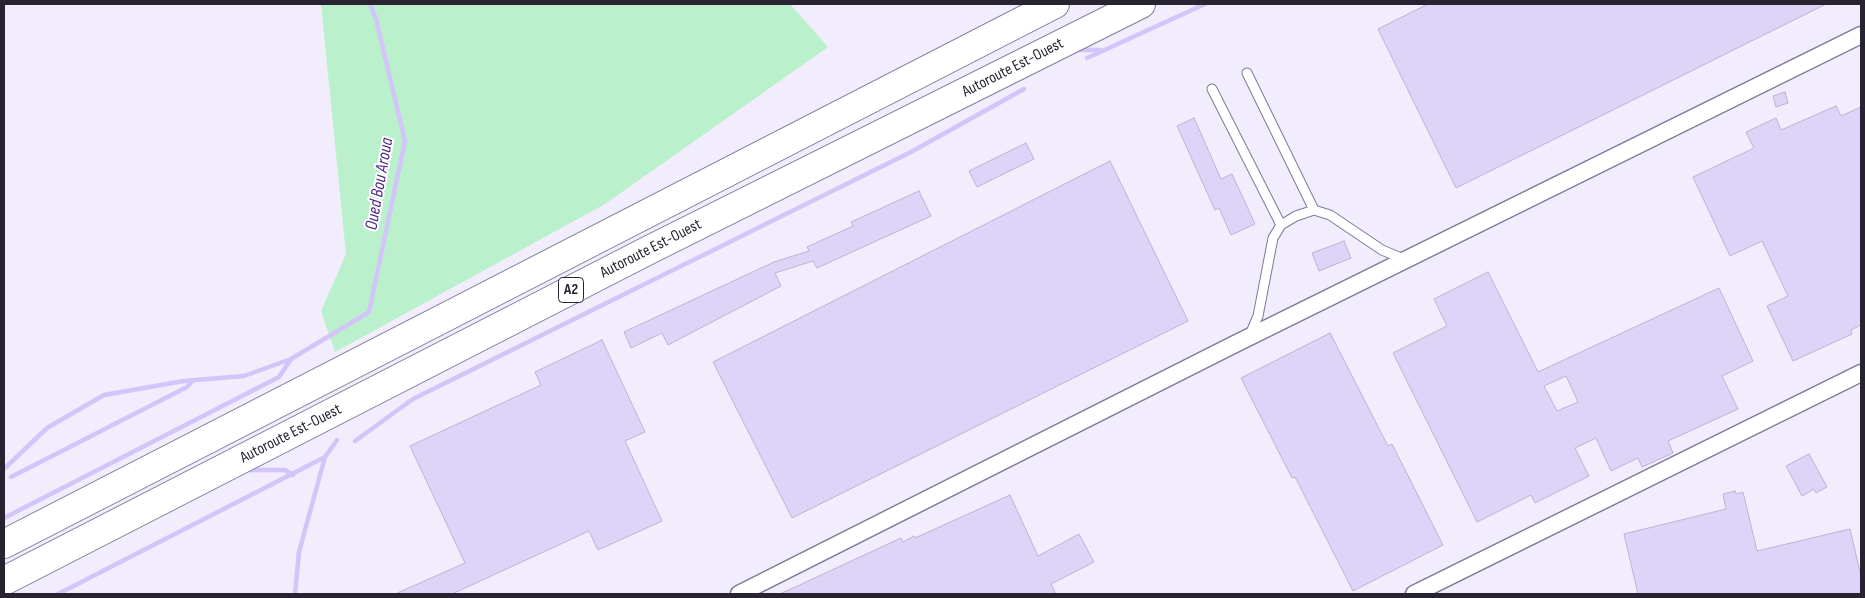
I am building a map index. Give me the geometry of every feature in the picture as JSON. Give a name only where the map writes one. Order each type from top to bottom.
[{"type":"highway","name":"Autoroute Est-Ouest","points":[[4,544],[1055,4]]},
{"type":"highway","name":"Autoroute Est-Ouest","points":[[4,581],[640,255],[1141,4]]},
{"type":"street","points":[[740,594],[1249,338],[1861,35]]},
{"type":"street","points":[[1414,594],[1861,373]]},
{"type":"lane","points":[[1247,73],[1314,210]]},
{"type":"lane","points":[[1212,89],[1281,225]]},
{"type":"lane","points":[[1249,338],[1258,316],[1273,238],[1281,225],[1296,216],[1314,210],[1330,215],[1382,250],[1406,260]]},
{"type":"green space","points":[[321,4],[790,4],[828,47],[605,204],[335,352],[321,311],[346,254]]},
{"type":"building","points":[[1428,4],[1826,4],[1456,188],[1378,29]]},
{"type":"building","points":[[1785,92],[1788,103],[1776,107],[1773,96]]},
{"type":"building","points":[[1836,106],[1841,116],[1861,107],[1861,325],[1851,330],[1852,334],[1793,361],[1767,306],[1788,296],[1762,241],[1730,256],[1693,177],[1754,148],[1746,132],[1776,118],[1781,130]]},
{"type":"building","points":[[1194,118],[1221,179],[1232,174],[1255,224],[1231,235],[1219,208],[1215,210],[1177,126]]},
{"type":"building","points":[[1026,143],[1034,159],[977,187],[969,171]]},
{"type":"building","points":[[1110,161],[1188,321],[792,518],[713,362]]},
{"type":"building","points":[[919,191],[931,216],[817,268],[813,261],[775,273],[781,286],[668,345],[662,333],[631,348],[624,332],[774,262],[809,251],[807,247],[853,226],[851,222]]},
{"type":"building","points":[[1344,241],[1351,258],[1319,271],[1312,253]]},
{"type":"building","points":[[1488,272],[1538,372],[1719,288],[1753,361],[1722,376],[1738,409],[1668,441],[1673,453],[1642,467],[1638,458],[1611,471],[1596,438],[1575,448],[1589,476],[1535,503],[1531,495],[1477,522],[1393,353],[1447,326],[1434,299]],"holes":[[[1566,376],[1578,402],[1557,411],[1544,386]]]},
{"type":"building","points":[[1330,333],[1388,446],[1392,444],[1443,545],[1353,591],[1295,477],[1292,478],[1241,378]]},
{"type":"building","points":[[602,340],[645,432],[625,441],[662,521],[598,550],[589,531],[452,594],[395,594],[465,563],[410,446],[541,385],[535,372]]},
{"type":"building","points":[[1809,454],[1827,487],[1816,493],[1814,489],[1802,496],[1786,466]]},
{"type":"building","points":[[1735,491],[1736,494],[1743,492],[1757,551],[1850,529],[1861,576],[1861,594],[1638,594],[1624,534],[1726,509],[1723,494]]},
{"type":"building","points":[[1010,495],[1038,556],[1079,534],[1094,562],[1051,584],[1056,594],[780,594],[901,538],[903,542],[914,536],[915,538]]},
{"type":"waterway","name":"Oued Bou Aroua","points":[[4,469],[47,428],[104,395],[184,381],[244,376],[291,359],[369,312],[405,141],[376,19],[370,4]]},
{"type":"waterway","points":[[1087,58],[1205,4]]},
{"type":"waterway","points":[[1075,50],[1100,50]]},
{"type":"waterway","points":[[355,441],[413,399],[911,152],[1024,89]]},
{"type":"waterway","points":[[4,518],[279,377],[291,359]]},
{"type":"waterway","points":[[11,477],[187,387],[193,381]]},
{"type":"waterway","points":[[295,594],[299,552],[325,457],[337,440]]},
{"type":"waterway","points":[[58,594],[325,457]]},
{"type":"waterway","points":[[249,470],[285,470],[293,475]]}]
